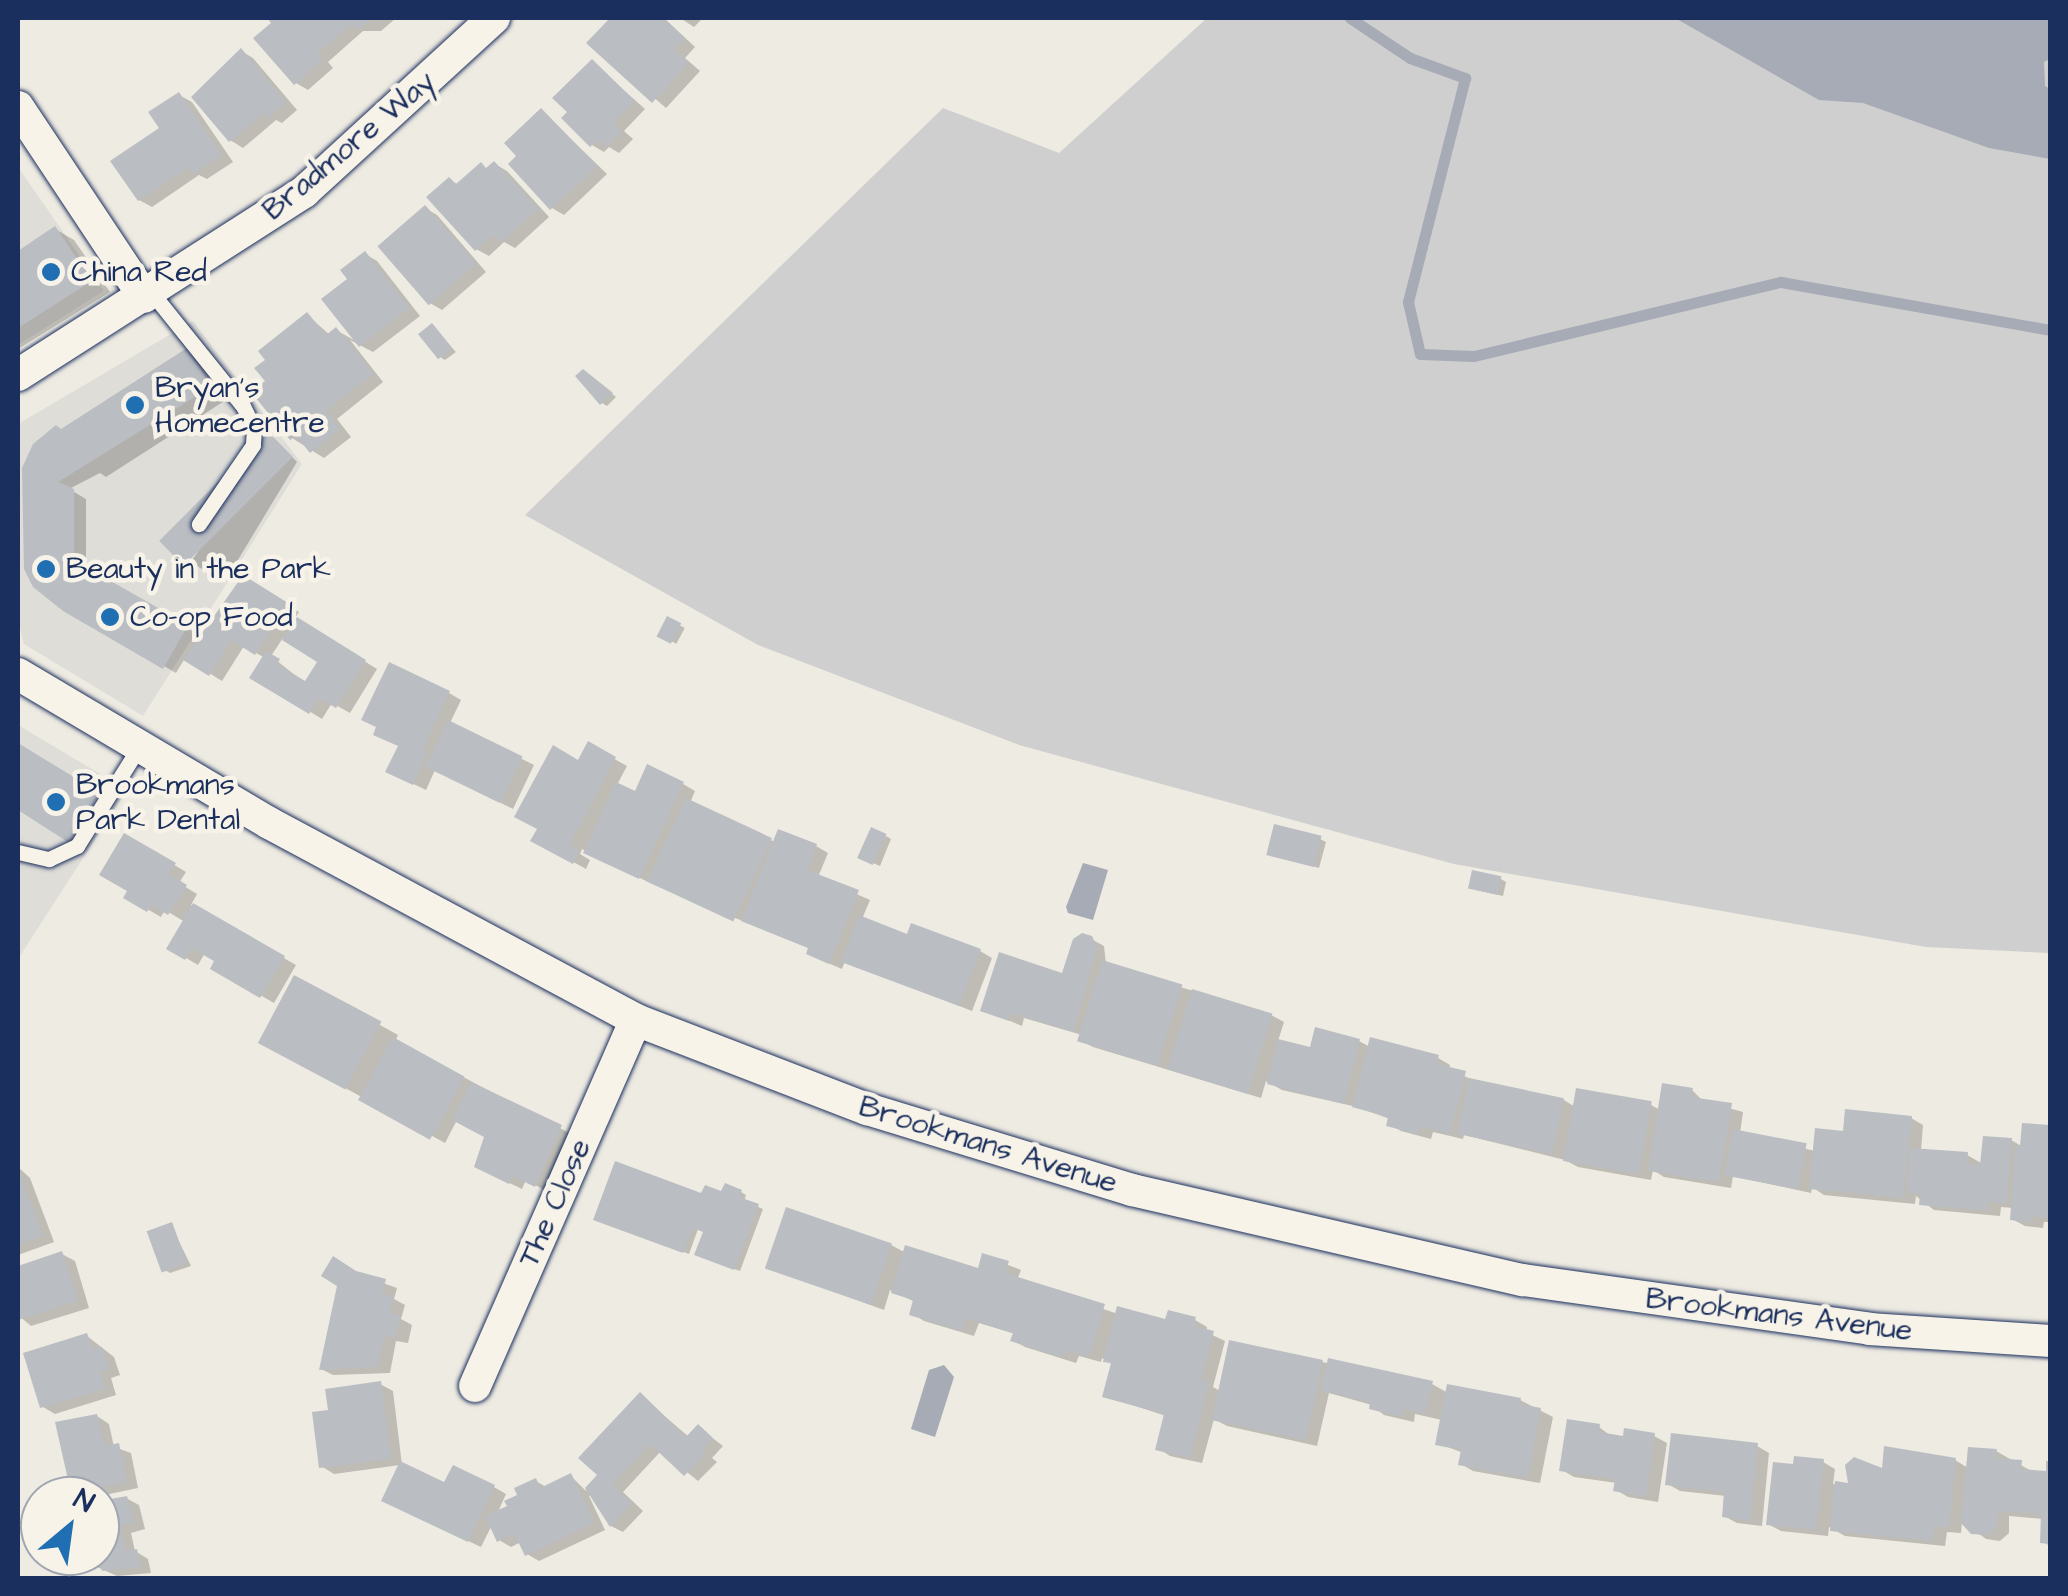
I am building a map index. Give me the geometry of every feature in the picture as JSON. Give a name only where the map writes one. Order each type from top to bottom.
[{"type":"street","name":"Bradmore Way","points":[[18,375],[304,192],[494,18]]},
{"type":"street","points":[[18,107],[148,295]]},
{"type":"street","name":"Brookmans Avenue","points":[[18,674],[416,904],[636,1020],[868,1109],[1132,1190],[1522,1280],[1870,1329],[2050,1340]]},
{"type":"street","name":"The Close","points":[[474,1386],[636,1020]]},
{"type":"lane","points":[[148,295],[243,406],[254,428],[253,445],[198,524]]},
{"type":"lane","points":[[18,852],[49,858],[77,846],[139,747]]},
{"type":"shaded area","points":[[1207,18],[2050,18],[2050,953],[1926,947],[1454,864],[1019,745],[758,645],[525,515],[943,108],[1059,153]]},
{"type":"shaded area","points":[[1675,18],[2050,18],[2050,59],[2044,62],[2045,86],[2050,89],[2050,159],[1989,148],[1863,103],[1819,100]]},
{"type":"shaded area","points":[[18,167],[104,291],[18,345]]},
{"type":"shaded area","points":[[193,321],[302,464],[143,716],[24,644],[18,619],[18,424]]},
{"type":"shaded area","points":[[18,725],[127,790],[18,959]]},
{"type":"shaded area","points":[[1083,863],[1108,870],[1093,920],[1068,913],[1066,907]]},
{"type":"shaded area","points":[[944,1365],[954,1377],[935,1437],[911,1429],[929,1370]]},
{"type":"building","points":[[267,18],[377,18],[356,29],[352,23],[317,54],[323,60],[294,85],[253,38],[271,23]]},
{"type":"building","points":[[610,18],[662,18],[685,38],[674,49],[689,63],[652,103],[586,43]]},
{"type":"building","points":[[241,48],[286,102],[268,118],[264,113],[229,142],[191,97]]},
{"type":"building","points":[[592,59],[635,101],[613,123],[622,131],[606,148],[598,140],[590,147],[561,118],[567,112],[552,98]]},
{"type":"building","points":[[179,92],[222,155],[193,174],[189,167],[138,201],[110,161],[159,128],[148,112]]},
{"type":"building","points":[[541,108],[597,166],[550,210],[508,164],[516,156],[504,143]]},
{"type":"building","points":[[494,161],[538,209],[501,243],[493,235],[475,251],[426,197],[449,177],[456,184],[481,162],[486,168]]},
{"type":"building","points":[[425,205],[476,264],[429,305],[377,246]]},
{"type":"building","points":[[55,226],[92,281],[18,328],[18,251]]},
{"type":"building","points":[[365,251],[409,308],[359,347],[321,299],[347,279],[340,270]]},
{"type":"building","points":[[307,312],[326,335],[336,327],[373,374],[326,411],[340,429],[310,453],[296,436],[290,440],[251,392],[265,381],[254,368],[265,360],[258,351]]},
{"type":"building","points":[[432,323],[452,348],[438,359],[418,334]]},
{"type":"building","points":[[187,348],[211,387],[58,482],[74,489],[74,553],[88,568],[188,625],[163,669],[63,611],[33,587],[24,569],[22,468],[33,444],[56,425],[61,429]]},
{"type":"building","points":[[583,369],[613,393],[600,405],[575,376]]},
{"type":"building","points":[[268,432],[293,457],[184,566],[159,541]]},
{"type":"building","points":[[243,575],[288,603],[255,655],[231,640],[209,676],[183,660]]},
{"type":"building","points":[[667,616],[681,623],[671,644],[657,636]]},
{"type":"building","points":[[297,617],[366,660],[336,708],[319,698],[309,714],[249,678],[266,651],[280,659],[277,664],[305,681],[317,662],[282,640]]},
{"type":"building","points":[[389,662],[450,691],[423,748],[428,751],[413,785],[385,772],[398,746],[373,735],[376,727],[361,720]]},
{"type":"building","points":[[448,720],[523,756],[500,803],[425,767]]},
{"type":"building","points":[[588,741],[616,757],[569,845],[580,851],[573,864],[530,841],[537,829],[514,817],[553,745],[578,760]]},
{"type":"building","name":"Brookmans Park Dental","points":[[18,743],[100,793],[71,844],[18,810]]},
{"type":"building","points":[[647,764],[684,782],[639,879],[583,853],[616,782],[635,791]]},
{"type":"building","points":[[686,798],[772,838],[733,922],[647,881]]},
{"type":"building","points":[[1274,824],[1322,836],[1314,867],[1266,855]]},
{"type":"building","points":[[871,827],[887,834],[873,865],[857,858]]},
{"type":"building","points":[[778,829],[817,844],[807,870],[859,890],[829,964],[806,954],[808,948],[741,921]]},
{"type":"building","points":[[124,833],[176,863],[169,874],[187,885],[168,915],[151,905],[147,912],[123,898],[127,891],[99,875]]},
{"type":"building","points":[[1472,870],[1501,876],[1497,895],[1468,889]]},
{"type":"building","points":[[193,903],[285,956],[260,998],[210,969],[214,961],[191,948],[185,960],[166,949]]},
{"type":"building","points":[[859,915],[907,934],[911,923],[981,949],[959,1006],[841,962]]},
{"type":"building","points":[[1082,933],[1092,936],[1097,947],[1074,1032],[1011,1013],[1009,1021],[980,1011],[999,952],[1062,973],[1073,939]]},
{"type":"building","points":[[1102,960],[1182,985],[1157,1066],[1077,1041]]},
{"type":"building","points":[[294,975],[381,1021],[345,1089],[258,1043]]},
{"type":"building","points":[[1192,989],[1272,1014],[1248,1094],[1167,1069]]},
{"type":"building","points":[[1315,1027],[1360,1039],[1344,1104],[1267,1084],[1278,1039],[1310,1047]]},
{"type":"building","points":[[393,1037],[465,1077],[430,1140],[358,1100]]},
{"type":"building","points":[[1370,1037],[1439,1055],[1437,1064],[1466,1071],[1450,1134],[1420,1126],[1418,1134],[1386,1126],[1388,1117],[1352,1107]]},
{"type":"building","points":[[1469,1078],[1564,1098],[1552,1154],[1457,1134]]},
{"type":"building","points":[[471,1082],[562,1125],[535,1187],[513,1176],[509,1184],[474,1167],[484,1137],[452,1120]]},
{"type":"building","points":[[1662,1083],[1693,1088],[1691,1097],[1732,1103],[1719,1182],[1648,1171]]},
{"type":"building","points":[[1576,1088],[1652,1101],[1639,1174],[1563,1161]]},
{"type":"building","points":[[1845,1109],[1912,1116],[1903,1198],[1809,1189],[1815,1128],[1843,1131]]},
{"type":"building","points":[[2022,1123],[2050,1125],[2050,1218],[2032,1216],[2031,1222],[2010,1220],[2015,1146],[2020,1146]]},
{"type":"building","points":[[1733,1129],[1807,1143],[1798,1189],[1724,1175]]},
{"type":"building","points":[[1983,1136],[2012,1138],[2007,1203],[1989,1202],[1988,1211],[1919,1205],[1920,1194],[1907,1193],[1910,1148],[1968,1152],[1967,1164],[1980,1165]]},
{"type":"building","points":[[615,1161],[701,1193],[705,1185],[721,1191],[725,1183],[742,1190],[739,1197],[759,1204],[734,1270],[694,1255],[703,1232],[693,1228],[683,1253],[593,1220]]},
{"type":"building","points":[[18,1169],[43,1236],[18,1245]]},
{"type":"building","points":[[786,1207],[892,1243],[871,1305],[765,1268]]},
{"type":"building","points":[[172,1222],[187,1263],[162,1273],[147,1231]]},
{"type":"building","points":[[905,1245],[978,1268],[982,1253],[1009,1261],[1005,1273],[1105,1304],[1089,1357],[1066,1351],[1064,1358],[1010,1341],[1013,1333],[966,1318],[962,1331],[909,1315],[913,1300],[891,1293]]},
{"type":"building","points":[[62,1251],[78,1301],[18,1320],[18,1266]]},
{"type":"building","points":[[333,1256],[356,1271],[386,1279],[382,1294],[394,1296],[389,1313],[401,1316],[395,1338],[384,1336],[377,1367],[319,1370],[337,1286],[321,1276]]},
{"type":"building","points":[[1117,1306],[1165,1319],[1168,1310],[1196,1317],[1194,1326],[1214,1331],[1201,1380],[1209,1382],[1190,1458],[1155,1450],[1164,1414],[1102,1397],[1111,1363],[1103,1362]]},
{"type":"building","points":[[87,1333],[93,1350],[102,1347],[109,1369],[100,1371],[105,1389],[40,1408],[23,1353]]},
{"type":"building","points":[[1229,1340],[1323,1360],[1306,1440],[1212,1420]]},
{"type":"building","points":[[1328,1358],[1433,1381],[1425,1414],[1403,1409],[1401,1417],[1369,1409],[1370,1402],[1321,1391]]},
{"type":"building","points":[[381,1381],[391,1459],[319,1468],[312,1412],[328,1410],[325,1389]]},
{"type":"building","points":[[1447,1384],[1521,1398],[1520,1404],[1541,1408],[1528,1478],[1458,1465],[1461,1450],[1435,1445]]},
{"type":"building","points":[[640,1392],[686,1437],[698,1424],[713,1438],[702,1450],[706,1453],[684,1476],[650,1444],[612,1484],[632,1503],[610,1527],[585,1488],[597,1475],[578,1458]]},
{"type":"building","points":[[97,1414],[104,1446],[119,1443],[127,1482],[120,1483],[120,1476],[67,1476],[55,1422]]},
{"type":"building","points":[[1567,1419],[1600,1424],[1599,1432],[1623,1436],[1624,1428],[1655,1433],[1646,1497],[1613,1491],[1615,1479],[1559,1471]]},
{"type":"building","points":[[1671,1433],[1758,1443],[1750,1521],[1722,1517],[1724,1492],[1665,1485]]},
{"type":"building","points":[[1884,1446],[1956,1458],[1949,1527],[1935,1526],[1933,1541],[1830,1531],[1835,1481],[1848,1483],[1845,1465],[1854,1457],[1882,1468]]},
{"type":"building","points":[[1968,1447],[1997,1449],[1995,1458],[2022,1460],[2021,1469],[2046,1471],[2046,1461],[2050,1461],[2050,1544],[2040,1543],[2041,1514],[1998,1511],[1997,1526],[1987,1535],[1971,1534],[1961,1523]]},
{"type":"building","points":[[1794,1456],[1824,1459],[1816,1530],[1766,1525],[1773,1462],[1793,1464]]},
{"type":"building","points":[[400,1461],[444,1482],[453,1465],[495,1485],[468,1542],[381,1501]]},
{"type":"building","points":[[571,1473],[594,1523],[525,1556],[514,1533],[497,1542],[485,1516],[507,1506],[504,1501],[517,1495],[514,1488],[536,1478],[540,1488]]},
{"type":"building","points":[[127,1496],[134,1523],[120,1526],[120,1497]]},
{"type":"building","points":[[120,1526],[126,1551],[137,1549],[140,1567],[120,1569]]},
{"type":"waterway","points":[[1350,18],[1410,58],[1465,78],[1408,302],[1420,354],[1474,356],[1781,282],[2050,330]]},
{"type":"place","name":"China Red","points":[[51,272]]},
{"type":"place","name":"Bryan's Homecentre","points":[[135,405]]},
{"type":"place","name":"Beauty in the Park","points":[[46,569]]},
{"type":"place","name":"Co-op Food","points":[[110,617]]},
{"type":"place","name":"Brookmans Park Dental","points":[[56,802]]}]
